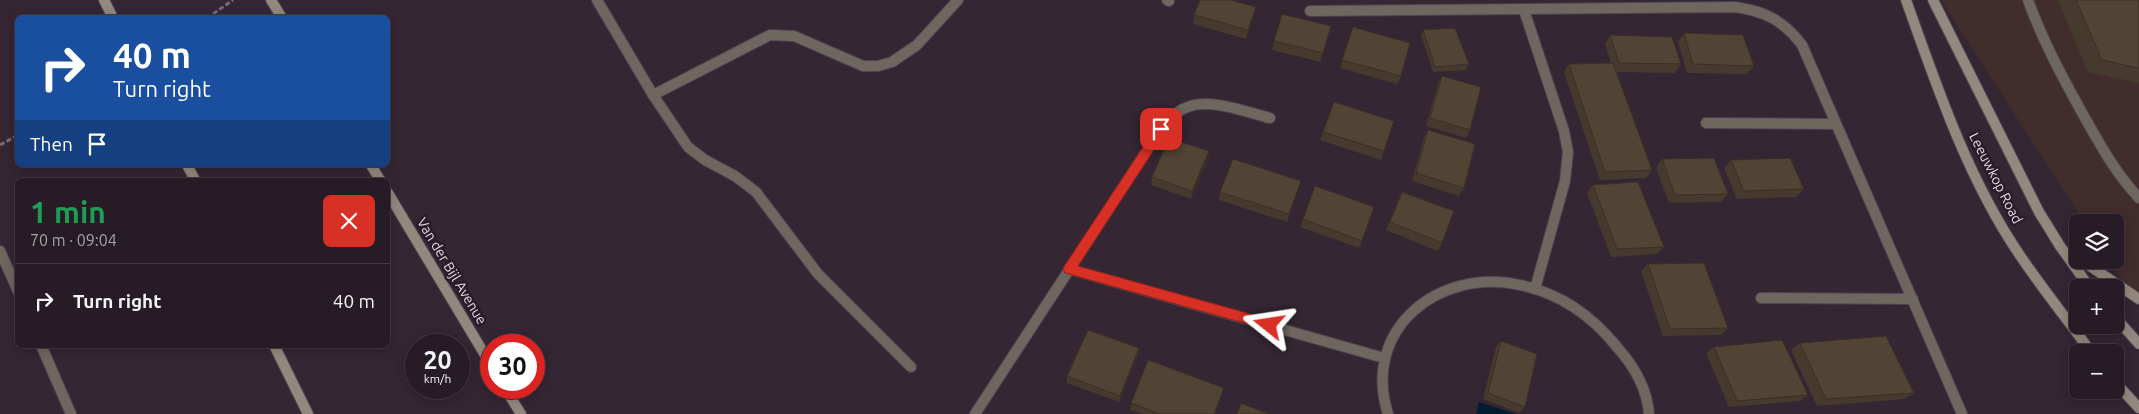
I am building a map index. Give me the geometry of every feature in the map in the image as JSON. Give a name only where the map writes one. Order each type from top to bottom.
[{"type":"street","points":[[104,0],[112,15]]},
{"type":"street","points":[[271,0],[280,15]]},
{"type":"street","points":[[596,0],[653,95],[688,147],[705,160],[736,176],[756,192],[818,274],[911,367]]},
{"type":"street","points":[[653,95],[770,35],[794,36],[863,66],[874,67],[891,63],[904,57],[958,0]]},
{"type":"street","name":"Leeuwkop Road","points":[[1906,0],[1951,124],[1987,198],[2018,253],[2084,344]]},
{"type":"street","name":"Leeuwkop Road","points":[[1933,0],[2039,212],[2084,279]]},
{"type":"street","points":[[2028,0],[2045,46],[2124,182],[2139,198]]},
{"type":"street","points":[[1310,11],[1735,7],[1755,9],[1789,27],[1802,44],[1962,414]]},
{"type":"street","points":[[1524,10],[1564,131],[1568,152],[1565,181],[1535,289]]},
{"type":"street","points":[[975,414],[1161,129],[1183,109],[1194,104],[1208,105],[1270,118]]},
{"type":"street","points":[[1706,123],[1836,124]]},
{"type":"street","points":[[372,167],[379,178]]},
{"type":"street","name":"Van der Bijl Avenue","points":[[390,196],[480,347]]},
{"type":"street","points":[[2060,246],[2069,252]]},
{"type":"street","points":[[0,251],[15,284]]},
{"type":"street","points":[[1069,269],[1384,358]]},
{"type":"street","points":[[2094,269],[2139,300]]},
{"type":"street","points":[[1388,414],[1382,392],[1384,358],[1395,330],[1414,308],[1439,291],[1469,283],[1502,282],[1535,289],[1575,306],[1609,334],[1634,369],[1649,407],[1649,414]]},
{"type":"street","points":[[1761,298],[1913,299]]},
{"type":"street","points":[[2124,326],[2139,344]]},
{"type":"street","points":[[42,348],[71,414]]},
{"type":"street","points":[[275,348],[308,414]]},
{"type":"street","points":[[2124,392],[2139,408]]},
{"type":"street","points":[[512,399],[521,414]]},
{"type":"path","points":[[211,15],[233,0]]},
{"type":"path","points":[[0,145],[15,136]]},
{"type":"shaded area","points":[[1941,0],[2139,0],[2139,306],[2124,283],[2124,279],[2121,279],[2115,269],[2124,269],[2124,214],[2079,214]]},
{"type":"water","points":[[1479,402],[1516,414],[1476,414]]},
{"type":"building","points":[[1200,0],[1231,0],[1256,7],[1248,30],[1194,15]]},
{"type":"building","points":[[2076,0],[2139,0],[2139,68],[2102,60]]},
{"type":"building","points":[[1282,14],[1331,26],[1323,53],[1274,41]]},
{"type":"building","points":[[1353,27],[1410,43],[1401,76],[1342,60]]},
{"type":"building","points":[[1455,28],[1469,64],[1435,67],[1423,30]]},
{"type":"building","points":[[1684,33],[1743,35],[1754,66],[1693,64]]},
{"type":"building","points":[[1610,35],[1672,37],[1681,64],[1619,63]]},
{"type":"building","points":[[1613,63],[1652,170],[1605,172],[1569,64]]},
{"type":"building","points":[[1442,76],[1481,87],[1470,130],[1430,118]]},
{"type":"building","points":[[1334,102],[1394,121],[1384,151],[1323,132]]},
{"type":"building","points":[[1428,130],[1475,144],[1464,188],[1416,173]]},
{"type":"building","points":[[1169,138],[1209,151],[1192,191],[1152,177]]},
{"type":"building","points":[[1714,158],[1728,194],[1675,195],[1662,159]]},
{"type":"building","points":[[1790,158],[1804,189],[1744,191],[1731,160]]},
{"type":"building","points":[[1233,159],[1301,181],[1289,214],[1220,192]]},
{"type":"building","points":[[1638,182],[1664,247],[1617,249],[1593,185]]},
{"type":"building","points":[[1315,186],[1374,207],[1362,241],[1303,219]]},
{"type":"building","points":[[1402,192],[1454,211],[1442,243],[1390,222]]},
{"type":"building","points":[[1704,263],[1728,328],[1670,329],[1648,264]]},
{"type":"building","points":[[1088,330],[1139,348],[1120,396],[1067,376]]},
{"type":"building","points":[[1886,336],[1914,393],[1826,399],[1800,343]]},
{"type":"building","points":[[1782,340],[1808,395],[1737,401],[1714,347]]},
{"type":"building","points":[[1501,341],[1537,354],[1525,407],[1488,393]]},
{"type":"building","points":[[1148,360],[1224,388],[1214,414],[1160,414],[1131,403]]},
{"type":"building","points":[[1241,403],[1269,414],[1237,414]]},
{"type":"route","points":[[1161,129],[1069,269],[1269,325]]}]
